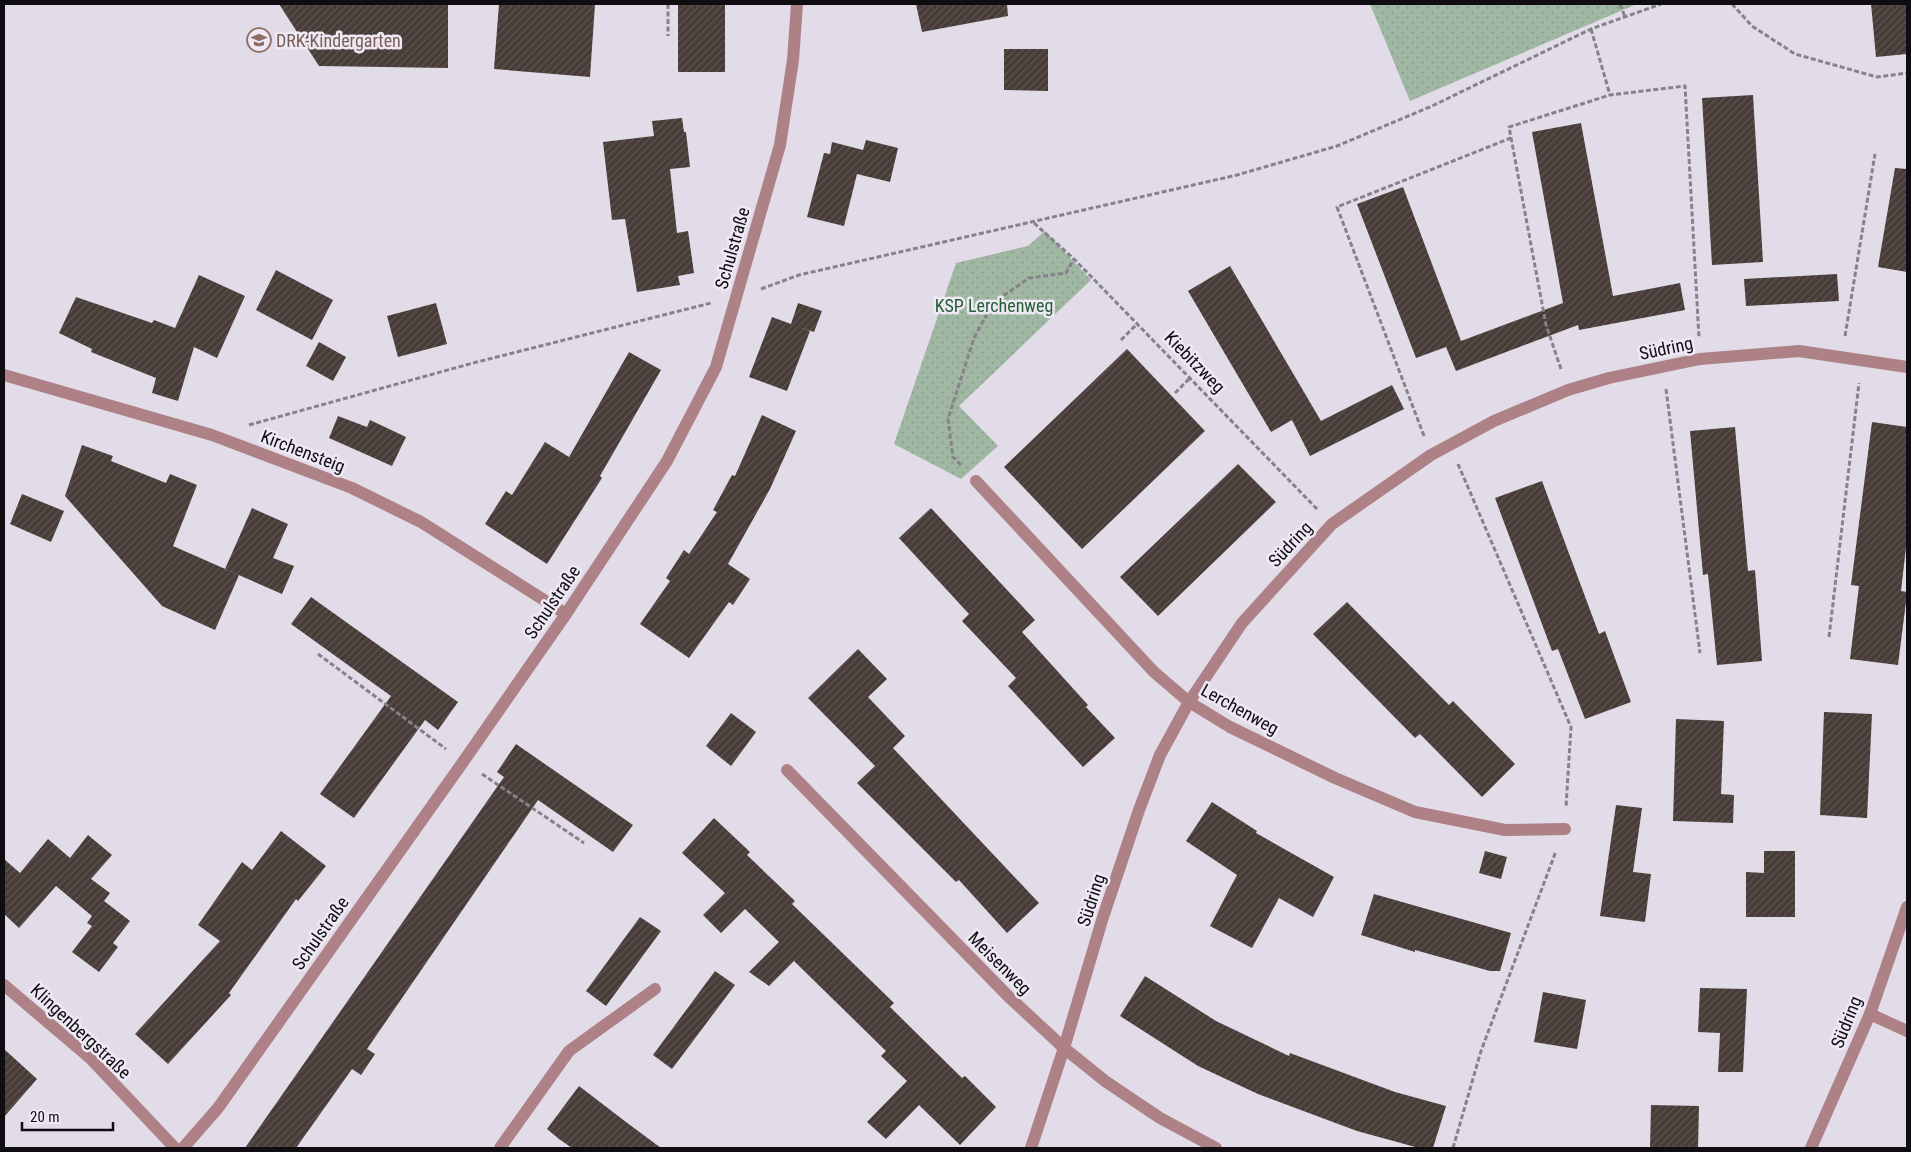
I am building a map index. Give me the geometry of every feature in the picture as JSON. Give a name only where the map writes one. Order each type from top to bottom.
[{"type":"street","name":"Schulstraße","points":[[183,1148],[218,1108],[463,762],[566,614],[667,461],[716,367],[780,145],[793,60],[797,4]]},
{"type":"street","name":"Südring","points":[[1031,1148],[1064,1048],[1103,917],[1139,810],[1160,756],[1190,702],[1242,623],[1332,524],[1431,456],[1494,421],[1568,390],[1609,378],[1700,358],[1799,351],[1907,367]]},
{"type":"street","name":"Kirchensteig","points":[[4,374],[212,435],[352,488],[421,522],[566,614]]},
{"type":"street","name":"Lerchenweg","points":[[976,481],[1154,672],[1190,702],[1230,727],[1335,778],[1415,812],[1505,830],[1564,829]]},
{"type":"street","name":"Meisenweg","points":[[787,770],[1002,990],[1064,1048],[1105,1081],[1160,1118],[1216,1148]]},
{"type":"street","name":"Südring","points":[[1811,1148],[1870,1014],[1907,907]]},
{"type":"street","name":"Klingenbergstraße","points":[[4,985],[90,1058],[175,1148]]},
{"type":"street","points":[[500,1148],[569,1052],[655,989]]},
{"type":"street","points":[[1870,1014],[1907,1032]]},
{"type":"path","points":[[668,4],[668,36]]},
{"type":"path","points":[[1620,4],[1625,17]]},
{"type":"path","points":[[212,435],[482,360],[735,298],[799,275],[1034,223],[1237,175],[1337,146],[1432,106],[1591,29],[1661,4]]},
{"type":"path","points":[[1732,4],[1752,26],[1795,54],[1877,77],[1907,73]]},
{"type":"path","points":[[1591,29],[1610,95]]},
{"type":"path","points":[[1568,390],[1546,325],[1509,127],[1610,95],[1685,86],[1700,358]]},
{"type":"path","points":[[1431,456],[1337,207],[1511,138]]},
{"type":"path","points":[[1842,356],[1875,154]]},
{"type":"path","name":"Kiebitzweg","points":[[1034,223],[1074,259],[1138,323],[1332,524]]},
{"type":"path","points":[[976,481],[954,457],[948,419],[974,338],[993,303],[1029,278],[1066,273],[1074,259]]},
{"type":"path","points":[[1122,340],[1138,323]]},
{"type":"path","points":[[1175,393],[1190,377]]},
{"type":"path","points":[[1829,638],[1858,398]]},
{"type":"path","points":[[1669,411],[1700,654]]},
{"type":"path","points":[[1450,445],[1570,727],[1564,829],[1481,1051],[1453,1148]]},
{"type":"path","points":[[318,654],[463,762],[584,843]]},
{"type":"green space","points":[[1370,4],[1637,4],[1410,101]]},
{"type":"green space","name":"KSP Lerchenweg","points":[[1045,231],[1091,280],[959,406],[998,446],[961,479],[894,444],[956,263],[1028,246]]},
{"type":"building","points":[[279,4],[448,5],[448,68],[319,66]]},
{"type":"building","points":[[499,4],[595,4],[590,77],[494,69]]},
{"type":"building","points":[[678,4],[725,4],[725,72],[678,72]]},
{"type":"building","points":[[916,4],[1007,4],[1008,16],[922,32]]},
{"type":"building","points":[[1871,4],[1907,4],[1907,54],[1876,57]]},
{"type":"building","points":[[1004,49],[1048,49],[1048,91],[1004,90]]},
{"type":"building","points":[[1753,95],[1763,262],[1712,265],[1702,98]]},
{"type":"building","points":[[682,118],[684,132],[686,132],[690,167],[670,169],[677,233],[688,231],[694,273],[678,276],[680,285],[637,292],[625,219],[612,220],[603,142],[654,136],[652,121]]},
{"type":"building","points":[[1581,123],[1613,296],[1680,283],[1685,310],[1579,330],[1578,325],[1456,371],[1446,347],[1416,358],[1357,204],[1403,187],[1461,341],[1563,303],[1532,132]]},
{"type":"building","points":[[866,140],[898,148],[890,182],[857,174],[844,226],[807,217],[824,153],[830,154],[832,142],[863,150]]},
{"type":"building","points":[[1895,168],[1907,169],[1907,272],[1878,267]]},
{"type":"building","points":[[1230,266],[1321,421],[1392,385],[1404,409],[1310,456],[1292,420],[1271,432],[1188,291]]},
{"type":"building","points":[[276,270],[333,300],[312,340],[256,310]]},
{"type":"building","points":[[1837,274],[1839,301],[1746,306],[1744,279]]},
{"type":"building","points":[[199,275],[245,296],[217,358],[194,347],[178,401],[152,393],[156,378],[91,352],[92,349],[59,333],[76,297],[152,323],[154,320],[175,328]]},
{"type":"building","points":[[436,303],[447,344],[398,357],[387,316]]},
{"type":"building","points":[[798,303],[822,311],[814,332],[799,327],[810,331],[787,391],[749,377],[772,317],[791,324]]},
{"type":"building","points":[[319,342],[346,357],[333,381],[306,366]]},
{"type":"building","points":[[1127,349],[1205,431],[1082,549],[1004,467]]},
{"type":"building","points":[[629,352],[661,370],[600,476],[602,478],[547,564],[485,524],[506,491],[512,495],[545,442],[569,457]]},
{"type":"building","points":[[762,415],[796,431],[770,489],[728,564],[750,579],[733,605],[729,602],[689,658],[640,624],[670,581],[666,578],[684,550],[689,554],[717,512],[713,510],[732,475],[735,476]]},
{"type":"building","points":[[338,416],[367,427],[370,420],[406,437],[392,466],[329,438]]},
{"type":"building","points":[[1872,422],[1907,427],[1907,539],[1901,591],[1907,592],[1907,594],[1898,665],[1850,659],[1859,586],[1851,585]]},
{"type":"building","points":[[1735,427],[1748,571],[1755,570],[1762,661],[1717,665],[1708,574],[1703,575],[1690,431]]},
{"type":"building","points":[[82,445],[113,456],[111,461],[166,483],[170,474],[197,485],[173,546],[239,575],[215,630],[162,606],[65,496]]},
{"type":"building","points":[[1238,464],[1276,502],[1158,616],[1120,577]]},
{"type":"building","points":[[1542,481],[1599,634],[1605,631],[1631,702],[1585,719],[1558,649],[1552,651],[1495,498]]},
{"type":"building","points":[[22,494],[64,511],[51,542],[10,524]]},
{"type":"building","points":[[252,508],[288,524],[273,558],[294,566],[282,594],[225,569]]},
{"type":"building","points":[[931,508],[1035,620],[1022,632],[1115,738],[1083,767],[1008,686],[1016,678],[962,621],[969,614],[899,538]]},
{"type":"building","points":[[311,597],[458,702],[438,730],[425,720],[354,818],[320,794],[391,696],[291,624]]},
{"type":"building","points":[[1347,602],[1449,705],[1453,701],[1515,764],[1482,797],[1420,734],[1415,738],[1313,634]]},
{"type":"building","points":[[858,649],[887,679],[868,697],[905,736],[893,748],[1039,903],[1007,933],[959,880],[956,882],[857,783],[875,766],[808,698]]},
{"type":"building","points":[[1824,712],[1872,714],[1867,818],[1820,815]]},
{"type":"building","points":[[731,713],[756,732],[731,766],[706,746]]},
{"type":"building","points":[[1676,719],[1724,721],[1721,794],[1734,795],[1733,823],[1673,821]]},
{"type":"building","points":[[516,744],[633,825],[613,852],[538,800],[367,1049],[375,1054],[361,1075],[352,1069],[296,1148],[245,1148],[504,777],[497,772]]},
{"type":"building","points":[[1212,802],[1257,831],[1256,833],[1334,877],[1313,917],[1279,898],[1252,948],[1210,926],[1237,875],[1186,841]]},
{"type":"building","points":[[1616,805],[1642,808],[1633,872],[1651,874],[1645,922],[1600,916]]},
{"type":"building","points":[[714,818],[750,852],[747,855],[795,901],[792,904],[894,1003],[890,1007],[962,1078],[965,1076],[996,1107],[960,1145],[919,1105],[886,1139],[867,1122],[907,1081],[881,1056],[886,1051],[794,961],[769,986],[749,972],[779,942],[745,909],[721,933],[703,915],[725,893],[682,853]]},
{"type":"building","points":[[281,831],[326,866],[298,901],[296,899],[229,993],[231,995],[168,1064],[135,1034],[220,941],[198,925],[242,862],[252,870]]},
{"type":"building","points":[[88,835],[112,855],[91,879],[110,893],[104,901],[130,921],[113,943],[118,947],[99,972],[72,952],[92,926],[87,923],[92,916],[56,886],[19,928],[4,914],[4,859],[20,873],[48,839],[70,858]]},
{"type":"building","points":[[1485,851],[1507,857],[1501,879],[1479,873]]},
{"type":"building","points":[[1764,851],[1795,851],[1795,917],[1746,917],[1746,872],[1764,873]]},
{"type":"building","points":[[1374,894],[1511,933],[1500,971],[1490,971],[1415,950],[1415,952],[1361,935]]},
{"type":"building","points":[[640,917],[661,931],[606,1006],[586,991]]},
{"type":"building","points":[[715,971],[735,985],[672,1069],[653,1055]]},
{"type":"building","points":[[1145,976],[1216,1021],[1289,1056],[1290,1053],[1395,1092],[1446,1106],[1433,1148],[1419,1148],[1357,1131],[1258,1094],[1198,1066],[1120,1016]]},
{"type":"building","points":[[1700,988],[1747,989],[1743,1072],[1718,1072],[1720,1033],[1698,1032]]},
{"type":"building","points":[[1543,992],[1586,1000],[1577,1049],[1534,1042]]},
{"type":"building","points":[[4,1049],[37,1079],[4,1117]]},
{"type":"building","points":[[579,1086],[661,1148],[572,1148],[559,1139],[547,1129]]},
{"type":"building","points":[[1651,1105],[1699,1106],[1698,1148],[1650,1148]]},
{"type":"place","name":"DRK-Kindergarten","points":[[259,40]]}]
